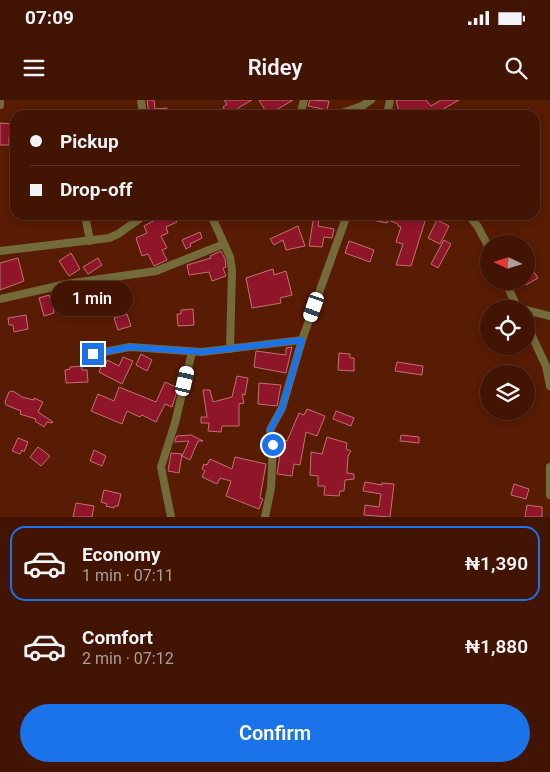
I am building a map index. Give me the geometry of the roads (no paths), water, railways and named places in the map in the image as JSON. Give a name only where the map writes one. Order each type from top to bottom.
[{"type":"street","points":[[350,110],[371,100]]},
{"type":"street","points":[[86,220],[90,242]]},
{"type":"street","points":[[0,251],[90,242],[118,234],[138,220]]},
{"type":"street","points":[[213,220],[230,257],[232,270],[230,348]]},
{"type":"street","points":[[264,517],[271,488],[273,445],[270,430],[282,408],[302,340],[345,220]]},
{"type":"street","points":[[473,220],[482,235]]},
{"type":"street","points":[[0,299],[66,284],[156,271],[224,244]]},
{"type":"street","points":[[535,312],[550,316]]},
{"type":"street","points":[[93,354],[130,347],[192,352],[302,340]]},
{"type":"street","points":[[535,343],[546,366],[550,386]]},
{"type":"street","points":[[171,517],[160,467],[175,423],[192,352]]},
{"type":"street","points":[[550,467],[550,494]]}]
